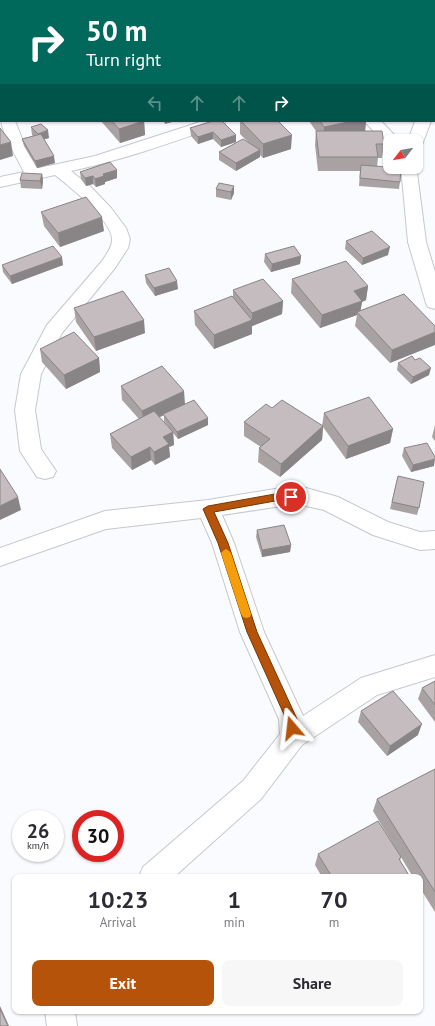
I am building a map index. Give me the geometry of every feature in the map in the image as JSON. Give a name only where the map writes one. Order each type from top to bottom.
[{"type":"street","points":[[7,122],[15,141],[34,174]]},
{"type":"street","points":[[0,182],[59,170],[158,142],[215,122]]},
{"type":"street","points":[[373,122],[385,134]]},
{"type":"street","points":[[419,134],[423,122]]},
{"type":"street","points":[[46,471],[31,451],[25,410],[31,374],[54,330],[109,264],[119,248],[121,239],[117,228],[105,212],[86,192],[59,170]]},
{"type":"street","points":[[410,174],[417,242],[435,303]]},
{"type":"street","points":[[0,557],[105,520],[208,509],[275,498],[306,497],[330,503],[381,529],[420,541],[435,540]]},
{"type":"street","points":[[208,509],[223,543],[252,632],[292,719],[293,737]]},
{"type":"street","points":[[157,874],[252,790],[293,737],[370,686],[435,666]]},
{"type":"street","points":[[60,1014],[62,1026]]},
{"type":"building","points":[[113,122],[141,122],[119,129]]},
{"type":"building","points":[[210,122],[223,122],[236,135],[221,140],[213,132],[198,137],[190,128]]},
{"type":"building","points":[[242,122],[279,122],[292,135],[263,144]]},
{"type":"building","points":[[321,122],[348,122],[324,127]]},
{"type":"building","points":[[41,124],[48,130],[38,134],[31,127]]},
{"type":"building","points":[[0,128],[11,142],[0,145]]},
{"type":"building","points":[[316,131],[382,131],[383,144],[376,144],[378,157],[319,157]]},
{"type":"building","points":[[41,134],[54,156],[35,161],[22,139]]},
{"type":"building","points":[[243,139],[260,150],[236,163],[219,152]]},
{"type":"building","points":[[110,162],[117,170],[103,174],[104,176],[95,179],[93,176],[85,178],[80,172]]},
{"type":"building","points":[[361,165],[383,167],[383,174],[401,174],[400,182],[360,178]]},
{"type":"building","points":[[22,173],[42,174],[40,181],[20,180]]},
{"type":"building","points":[[219,183],[234,186],[231,192],[216,189]]},
{"type":"building","points":[[86,197],[102,217],[58,233],[41,212]]},
{"type":"building","points":[[372,231],[390,247],[363,258],[346,241]]},
{"type":"building","points":[[53,246],[62,257],[10,276],[2,265]]},
{"type":"building","points":[[294,246],[301,256],[272,264],[265,254]]},
{"type":"building","points":[[346,261],[368,286],[354,291],[362,301],[322,315],[292,279]]},
{"type":"building","points":[[169,268],[177,281],[154,288],[145,275]]},
{"type":"building","points":[[263,279],[283,301],[252,313],[233,290]]},
{"type":"building","points":[[123,291],[144,320],[94,337],[74,308]]},
{"type":"building","points":[[404,294],[435,326],[435,332],[392,350],[357,312]]},
{"type":"building","points":[[232,296],[252,320],[214,335],[194,311]]},
{"type":"building","points":[[74,332],[99,358],[64,375],[40,349]]},
{"type":"building","points":[[412,356],[415,360],[420,358],[431,368],[413,377],[398,363]]},
{"type":"building","points":[[162,366],[184,391],[142,411],[121,386]]},
{"type":"building","points":[[369,397],[393,429],[348,446],[324,413]]},
{"type":"building","points":[[194,400],[208,418],[177,432],[163,414]]},
{"type":"building","points":[[282,400],[323,426],[281,464],[259,448],[270,439],[244,422],[266,404],[272,408]]},
{"type":"building","points":[[154,411],[173,432],[163,437],[169,444],[154,452],[150,447],[131,457],[110,434]]},
{"type":"building","points":[[427,443],[435,459],[413,465],[404,448]]},
{"type":"building","points":[[0,469],[18,497],[0,506]]},
{"type":"building","points":[[398,476],[424,482],[419,508],[392,502]]},
{"type":"building","points":[[284,525],[291,545],[262,550],[257,530]]},
{"type":"building","points":[[435,681],[435,705],[422,688]]},
{"type":"building","points":[[393,691],[422,724],[390,746],[361,711]]},
{"type":"building","points":[[435,769],[435,892],[377,799]]},
{"type":"building","points":[[378,821],[401,857],[399,859],[408,874],[330,874],[318,854]]},
{"type":"building","points":[[0,1009],[8,1026],[0,1026]]},
{"type":"slow traffic","points":[[226,553],[246,614]]},
{"type":"route","points":[[291,497],[275,498],[208,509],[223,543],[230,569],[252,632],[270,669],[279,694],[292,719],[292,728]]}]
